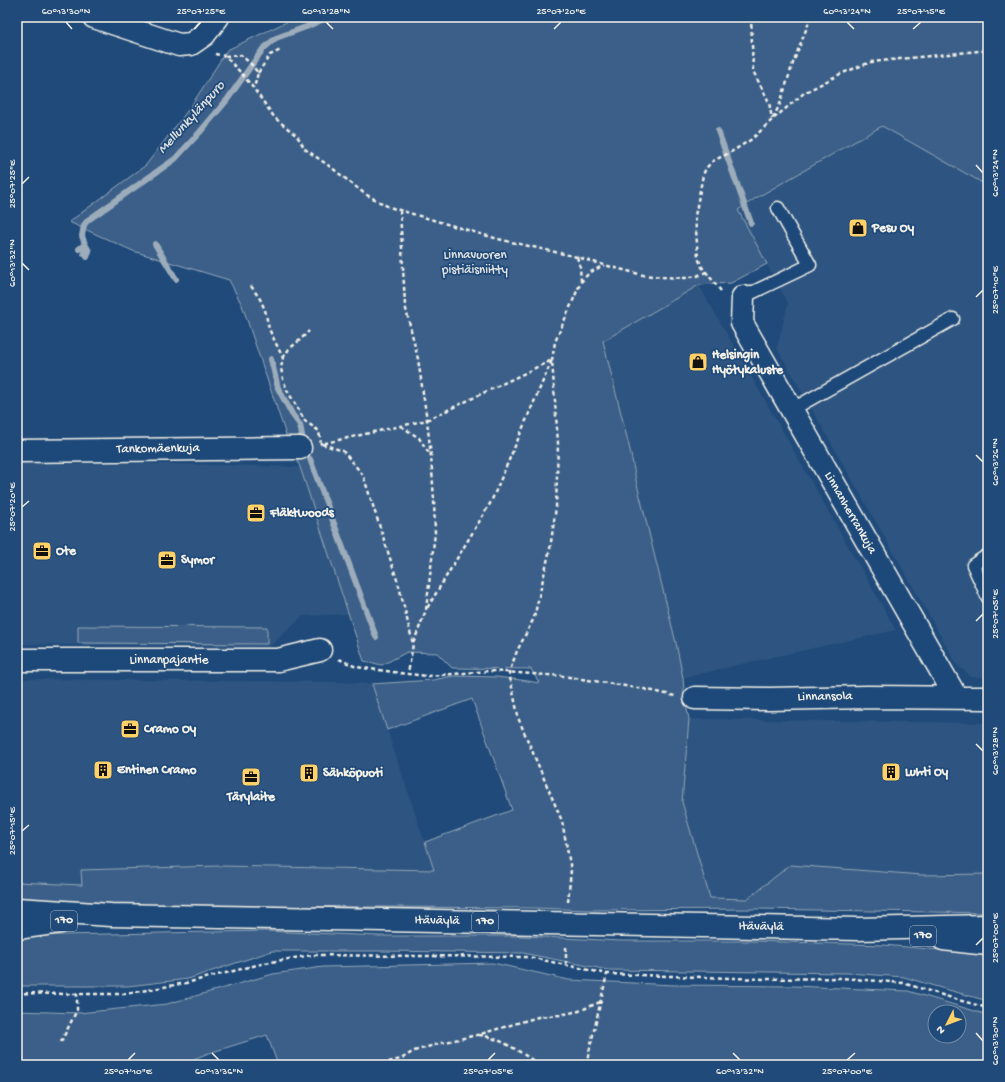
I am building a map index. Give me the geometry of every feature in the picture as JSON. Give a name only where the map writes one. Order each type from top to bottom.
[{"type":"street","points":[[94,17],[178,45],[191,44],[204,35],[218,17]]},
{"type":"street","name":"Linnanherrankuja","points":[[743,297],[742,323],[956,697]]},
{"type":"street","name":"Tankomäenkuja","points":[[17,451],[300,448]]},
{"type":"street","name":"Linnanpajantie","points":[[17,660],[278,660],[320,650]]},
{"type":"street","points":[[956,697],[988,698]]},
{"type":"street","name":"Linnansola","points":[[695,698],[758,699],[956,697]]},
{"type":"street","name":"Itäväylä","points":[[17,909],[111,915],[858,929],[988,926]]},
{"type":"street","name":"Itäväylä","points":[[17,928],[111,915]]},
{"type":"street","name":"Itäväylä","points":[[858,929],[988,944]]},
{"type":"lane","points":[[743,297],[810,265],[778,208]]},
{"type":"lane","points":[[791,410],[953,319]]},
{"type":"lane","points":[[988,555],[973,565],[988,598]]},
{"type":"path","points":[[752,17],[753,70],[769,102],[772,120]]},
{"type":"path","points":[[772,120],[780,104],[793,62],[811,17]]},
{"type":"path","points":[[254,89],[258,73],[270,55],[281,50]]},
{"type":"path","points":[[721,291],[706,272],[698,258],[695,216],[703,175],[706,168],[713,161],[752,139],[772,120],[804,94],[840,74],[872,62],[988,50]]},
{"type":"path","points":[[213,53],[225,56],[241,56],[252,65],[258,73]]},
{"type":"path","points":[[225,56],[244,76],[275,118],[296,136],[305,149],[365,194],[390,207],[498,239],[576,257],[643,275],[685,278],[697,276],[706,272]]},
{"type":"path","points":[[400,210],[405,305],[418,359],[427,420],[434,500],[435,533],[426,610]]},
{"type":"path","points":[[566,965],[567,923],[571,870],[562,821],[519,720],[509,673],[517,651],[534,618],[550,549],[556,506],[558,443],[552,360],[555,342],[580,282],[580,268],[576,257]]},
{"type":"path","points":[[580,282],[589,274],[604,265]]},
{"type":"path","points":[[251,286],[260,299],[265,310],[269,329],[283,358]]},
{"type":"path","points":[[309,331],[289,349],[283,358],[281,368],[287,390],[304,421],[319,431],[322,444]]},
{"type":"path","points":[[300,448],[427,420],[552,360]]},
{"type":"path","points":[[408,674],[413,644],[426,610],[491,502],[552,360]]},
{"type":"path","points":[[400,426],[419,438],[431,456]]},
{"type":"path","points":[[322,444],[343,451],[363,475],[398,586],[413,644]]},
{"type":"path","points":[[320,650],[356,667],[379,671],[428,676],[490,671],[563,676],[644,689],[673,696],[695,698]]},
{"type":"path","points":[[17,993],[125,994],[186,983],[265,963],[312,955],[529,957],[607,974],[764,978],[841,978],[903,983],[988,1008]]},
{"type":"path","points":[[586,1065],[607,974]]},
{"type":"path","points":[[61,1042],[76,1010],[77,994]]},
{"type":"path","points":[[375,1065],[401,1059],[414,1051],[441,1043],[477,1035],[538,1017],[560,1016],[579,1011],[600,1002]]},
{"type":"path","points":[[477,1035],[490,1037],[505,1043],[540,1065]]},
{"type":"shaded area","points":[[882,126],[988,186],[988,677],[972,677],[958,666],[777,348],[788,303],[737,210]]},
{"type":"shaded area","points":[[699,285],[896,630],[683,678],[676,643],[603,341]]},
{"type":"shaded area","points":[[17,463],[300,467],[348,614],[303,616],[269,647],[17,644]]},
{"type":"shaded area","points":[[17,679],[341,682],[372,684],[434,870],[219,866],[82,870],[82,885],[17,882]]},
{"type":"shaded area","points":[[689,719],[988,723],[988,874],[922,875],[790,865],[747,899],[710,898],[682,802]]},
{"type":"green space","name":"Linnavuoren pistiäisniitty","points":[[297,17],[988,17],[988,186],[882,126],[756,198],[738,210],[767,264],[731,283],[699,285],[603,341],[676,643],[683,678],[685,701],[689,719],[682,802],[710,898],[747,899],[790,865],[922,875],[988,874],[988,913],[759,909],[589,910],[535,908],[79,905],[17,903],[17,882],[82,885],[81,870],[219,866],[434,870],[425,842],[512,810],[472,699],[387,730],[372,684],[433,680],[453,676],[497,677],[539,683],[531,669],[452,668],[437,653],[407,652],[382,665],[364,661],[300,467],[288,441],[242,305],[229,280],[133,251],[69,222],[146,165],[191,106],[227,50]]},
{"type":"green space","points":[[78,626],[267,627],[267,644],[78,643]]},
{"type":"green space","points":[[266,931],[380,936],[523,936],[621,941],[753,941],[883,945],[988,954],[988,1001],[904,977],[848,973],[608,970],[523,953],[272,951],[188,979],[128,986],[17,986],[17,936]]},
{"type":"green space","points":[[493,963],[569,980],[675,985],[794,986],[908,991],[951,1004],[927,1004],[927,1044],[967,1044],[967,1009],[988,1015],[988,1065],[278,1065],[267,1035],[206,1054],[179,1065],[17,1065],[17,1011],[79,1013],[167,1004],[273,974],[323,967]]},
{"type":"waterway","name":"Mellunkylänpuro","points":[[84,253],[85,244],[82,236],[84,225],[88,220],[175,159],[227,100],[263,49],[276,38],[328,17]]},
{"type":"waterway","points":[[718,131],[751,223]]},
{"type":"waterway","name":"Mellunkylänpuro","points":[[79,249],[85,244],[89,251],[87,257]]},
{"type":"waterway","points":[[155,244],[176,279]]},
{"type":"waterway","points":[[271,359],[278,388],[292,414],[300,425],[303,440]]},
{"type":"waterway","points":[[310,459],[376,637]]},
{"type":"place","name":"Pesu Oy","points":[[858,228]]},
{"type":"place","name":"Helsingin Hyötykaluste","points":[[698,362]]},
{"type":"place","name":"Fläktwoods","points":[[256,513]]},
{"type":"place","name":"Ote","points":[[42,551]]},
{"type":"place","name":"Symor","points":[[167,560]]},
{"type":"place","name":"Cramo Oy","points":[[130,729]]},
{"type":"place","name":"Entinen Cramo","points":[[103,770]]},
{"type":"place","name":"Luhti Oy","points":[[891,772]]},
{"type":"place","name":"Sähköpuoti","points":[[309,773]]},
{"type":"place","name":"Tärylaite","points":[[251,777]]}]
